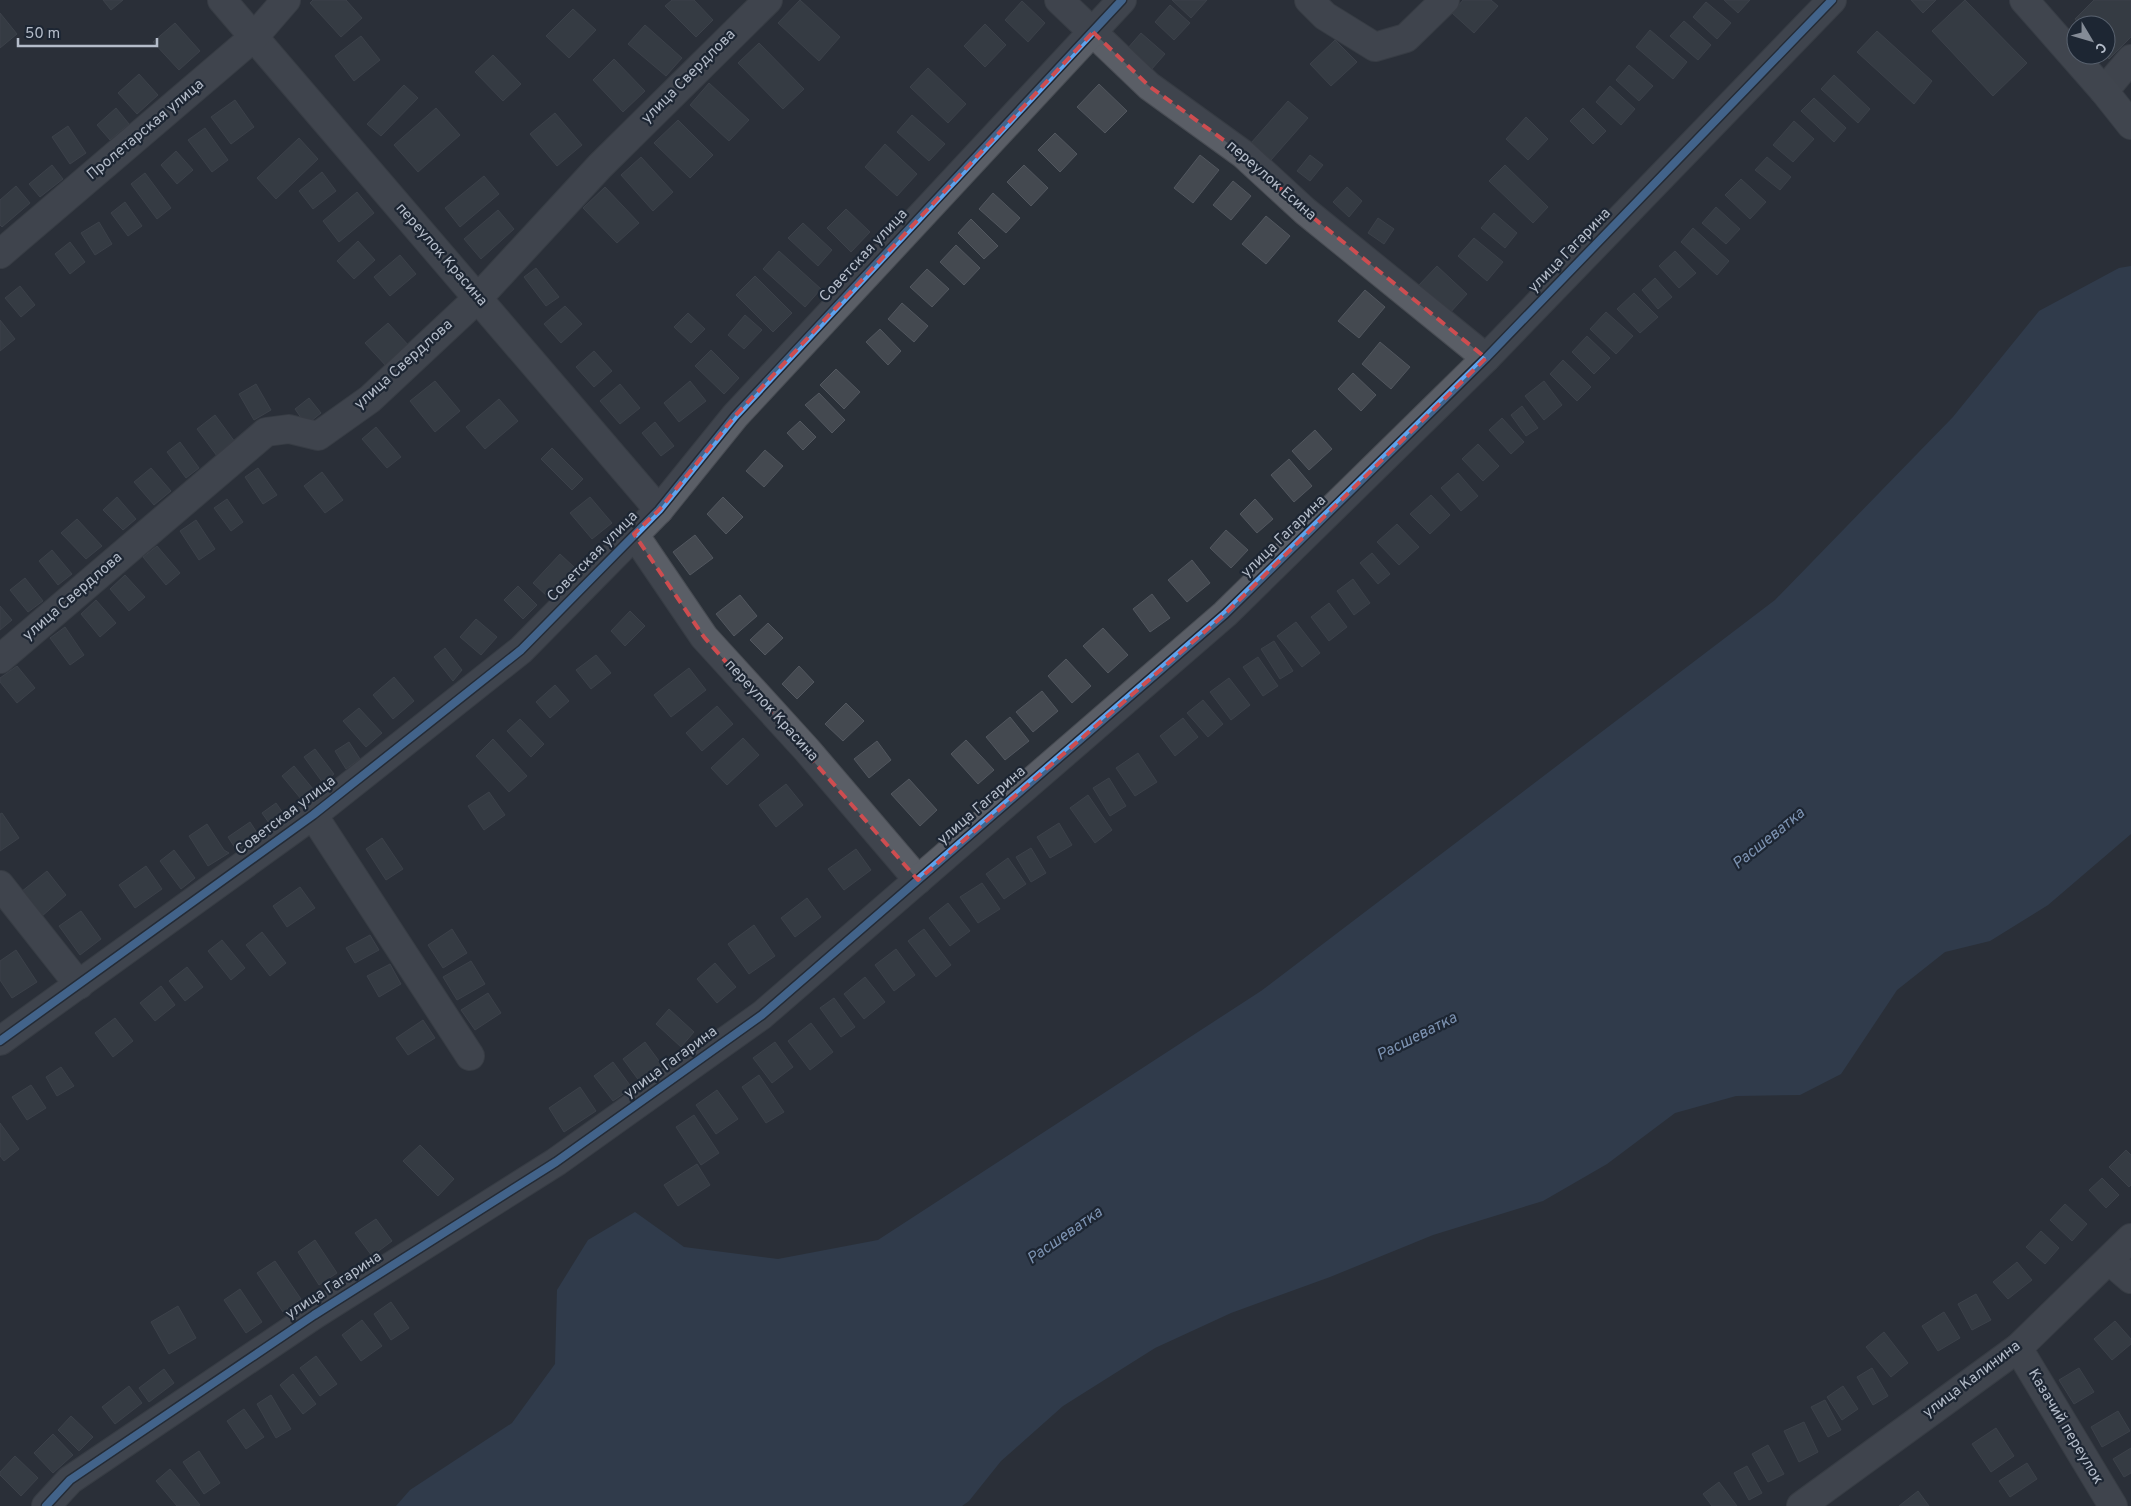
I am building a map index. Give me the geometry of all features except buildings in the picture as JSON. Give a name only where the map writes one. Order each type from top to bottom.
[{"type":"main road","points":[[2024,0],[2104,90],[2131,125]]},
{"type":"street","name":"переулок Красина","points":[[222,0],[660,510]]},
{"type":"street","name":"Пролетарская улица","points":[[0,254],[254,37],[286,0]]},
{"type":"street","name":"улица Свердлова","points":[[0,659],[266,432],[289,429],[318,436],[370,399],[478,298],[600,166],[768,0]]},
{"type":"street","name":"переулок Есина","points":[[1059,0],[1149,86],[1243,154],[1305,211],[1486,358]]},
{"type":"street","name":"Советская улица","points":[[0,1041],[313,815],[521,650],[634,534],[660,510],[735,416],[1122,0]]},
{"type":"street","points":[[1309,0],[1325,16],[1375,47],[1406,38],[1445,0]]},
{"type":"street","name":"улица Гагарина","points":[[46,1506],[70,1480],[314,1314],[556,1162],[762,1015],[1225,614],[1486,358],[1832,0]]},
{"type":"street","points":[[2104,90],[2131,59]]},
{"type":"street","name":"переулок Красина","points":[[634,534],[704,637],[807,750],[918,880]]},
{"type":"street","name":"Советская улица","points":[[313,815],[470,1056]]},
{"type":"street","points":[[0,885],[79,984]]},
{"type":"street","name":"улица Калинина","points":[[1801,1506],[2018,1348],[2110,1261],[2131,1238]]},
{"type":"street","points":[[2110,1261],[2131,1279]]},
{"type":"street","name":"Казачий переулок","points":[[2018,1348],[2113,1506]]},
{"type":"highlighted area","points":[[1093,32],[1149,86],[1243,154],[1305,211],[1486,358],[1225,614],[918,880],[704,637],[634,534],[659,510],[735,416]]},
{"type":"water","name":"Расшеватка","points":[[2131,266],[2131,834],[2048,905],[1990,941],[1945,952],[1897,990],[1841,1074],[1800,1095],[1736,1096],[1675,1113],[1607,1164],[1543,1201],[1433,1235],[1330,1277],[1231,1313],[1155,1348],[1063,1406],[1001,1461],[969,1501],[962,1506],[396,1506],[410,1490],[512,1423],[555,1364],[557,1290],[588,1240],[635,1212],[684,1247],[778,1259],[878,1240],[1261,991],[1775,600],[1953,417],[2039,311],[2119,268]]},
{"type":"cycle path","points":[[0,1041],[313,815],[521,650],[659,510],[735,416],[1122,0]]},
{"type":"cycle path","points":[[46,1506],[70,1480],[314,1315],[556,1162],[762,1015],[1225,614],[1486,358],[1832,0]]}]
